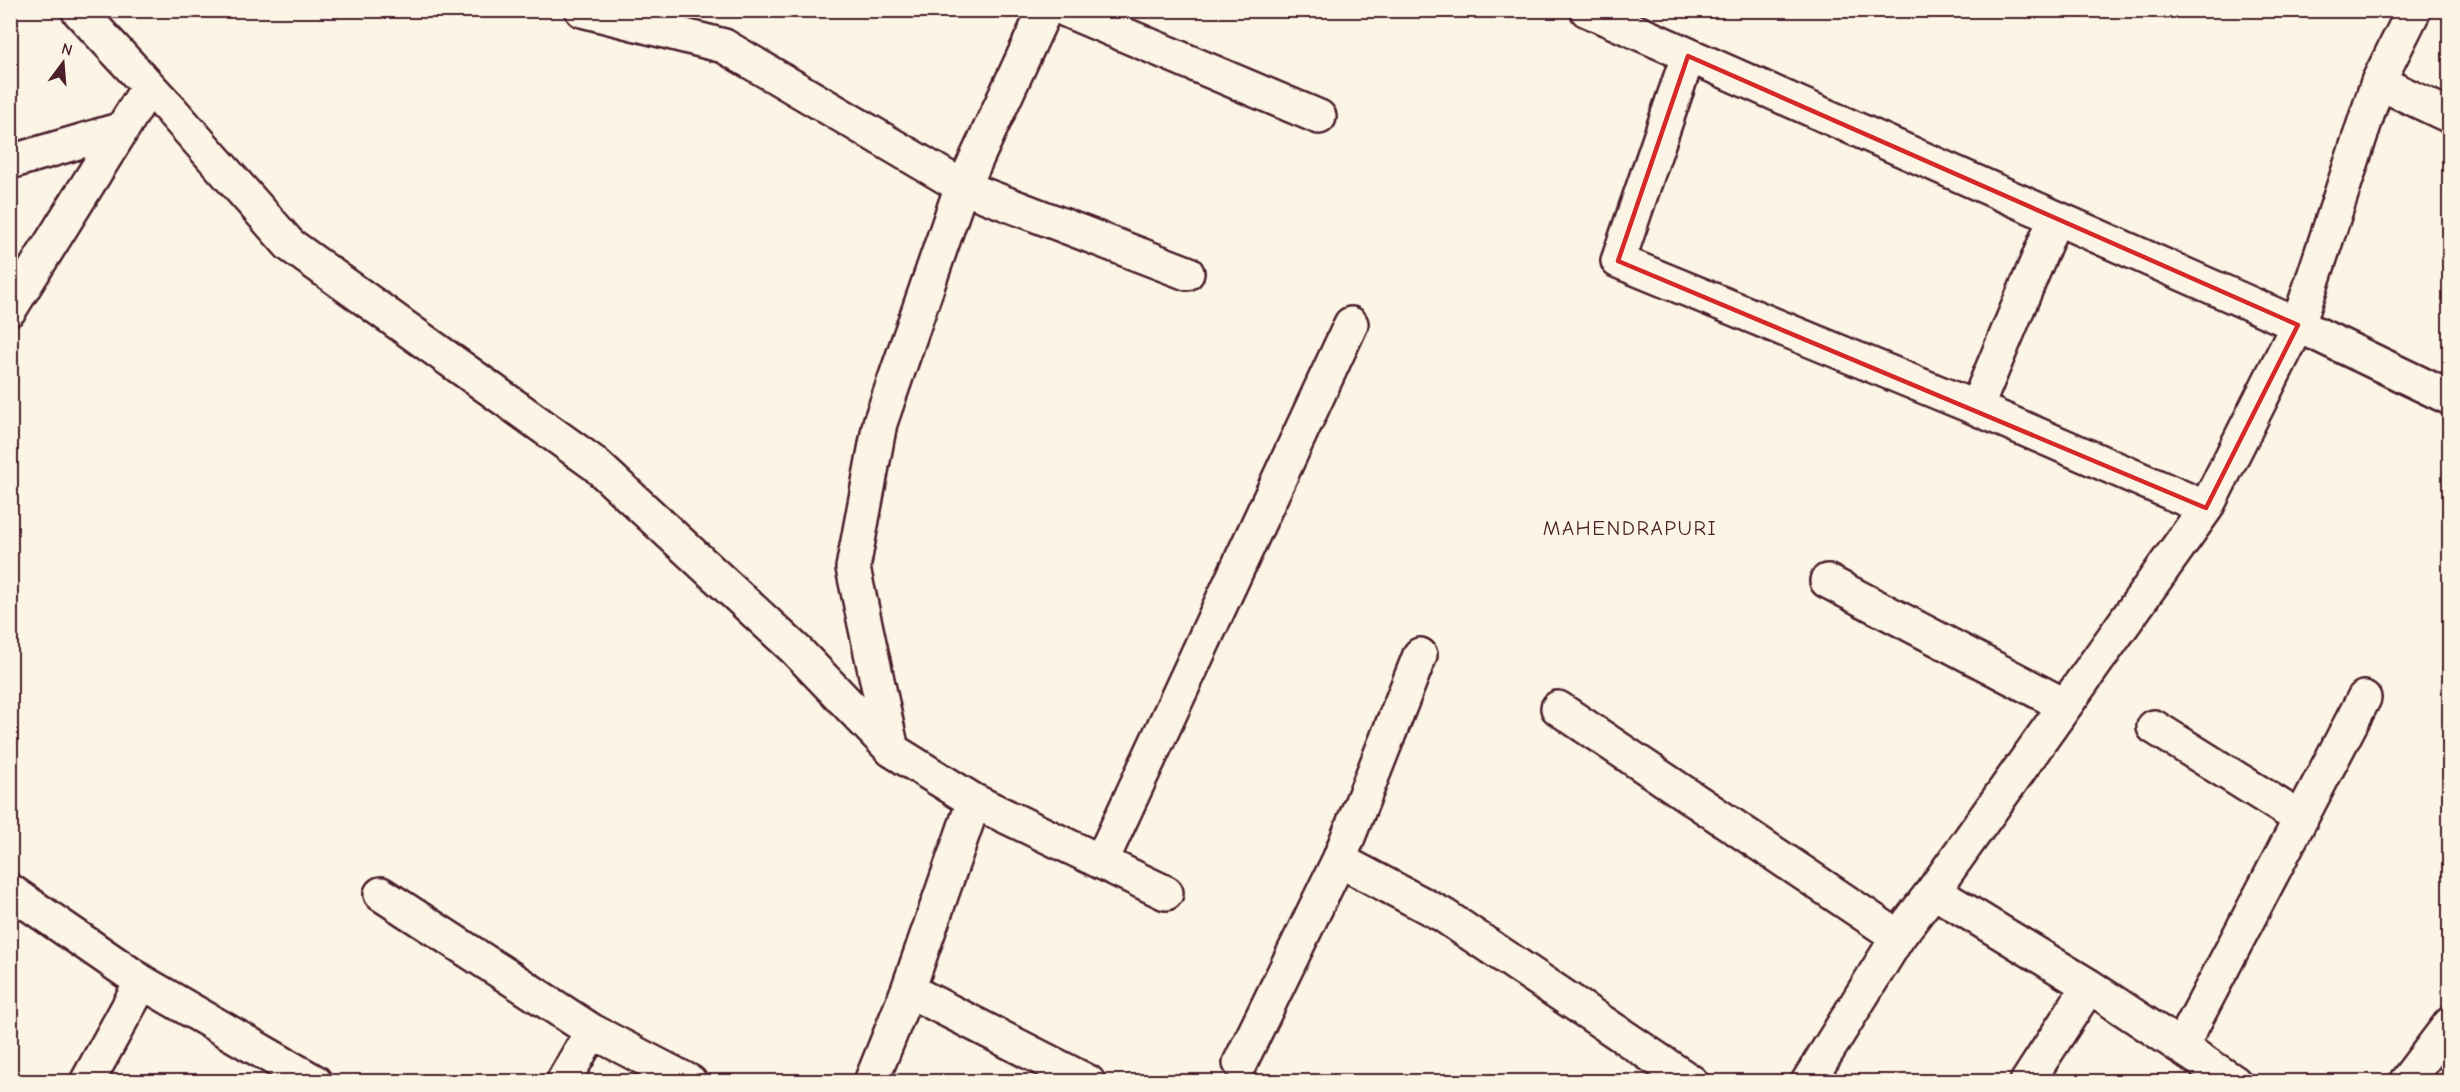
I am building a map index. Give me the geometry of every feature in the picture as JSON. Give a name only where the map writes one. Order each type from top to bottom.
[{"type":"street","points":[[78,10],[149,86],[290,245],[595,464],[796,650],[892,750],[974,801],[1166,893]]},
{"type":"street","points":[[582,10],[723,46],[963,187],[1187,273]]},
{"type":"street","points":[[892,750],[853,568],[880,423],[963,187],[1045,10]]},
{"type":"street","points":[[1066,10],[1319,117]]},
{"type":"street","points":[[1587,10],[2298,326],[2450,398]]},
{"type":"street","points":[[1808,1082],[1898,937],[2206,508],[2298,326],[2378,82],[2414,10]]},
{"type":"street","points":[[1688,56],[1618,261],[1976,408],[2206,508]]},
{"type":"street","points":[[2378,82],[2450,116]]},
{"type":"street","points":[[14,294],[149,86]]},
{"type":"street","points":[[10,162],[122,129]]},
{"type":"street","points":[[1976,408],[2055,219]]},
{"type":"street","points":[[1101,862],[1351,324]]},
{"type":"street","points":[[1827,581],[2064,705]]},
{"type":"street","points":[[1240,1063],[1339,860],[1420,655]]},
{"type":"street","points":[[2181,1047],[2364,698]]},
{"type":"street","points":[[1558,708],[1898,937]]},
{"type":"street","points":[[2154,727],[2301,819]]},
{"type":"street","points":[[872,1082],[908,990],[974,801]]},
{"type":"street","points":[[1339,860],[1443,915],[1691,1082]]},
{"type":"street","points":[[10,891],[142,982],[315,1082]]},
{"type":"street","points":[[1933,891],[2089,986],[2234,1082]]},
{"type":"street","points":[[381,894],[592,1032],[690,1082]]},
{"type":"street","points":[[87,1082],[142,982]]},
{"type":"street","points":[[2027,1082],[2089,986]]},
{"type":"street","points":[[908,990],[1088,1082]]},
{"type":"street","points":[[2406,1082],[2450,1024]]},
{"type":"street","points":[[563,1082],[592,1032]]},
{"type":"highlighted area","points":[[1688,56],[2298,325],[2206,508],[1618,261]]},
{"type":"district","name":"MAHENDRAPURI","points":[[1630,528]]}]
